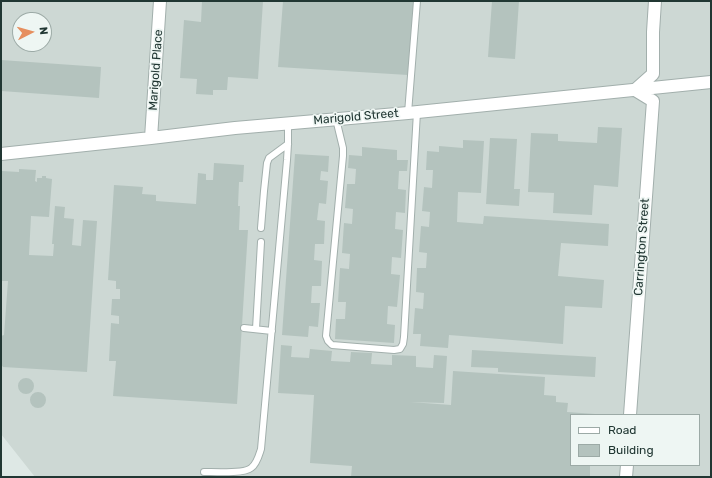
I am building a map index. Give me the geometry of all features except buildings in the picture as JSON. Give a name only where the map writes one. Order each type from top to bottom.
[{"type":"street","name":"Marigold Place","points":[[151,138],[160,1]]},
{"type":"street","points":[[634,90],[653,74],[653,32],[656,1]]},
{"type":"street","name":"Marigold Street","points":[[1,154],[235,128],[711,82]]},
{"type":"street","name":"Carrington Street","points":[[630,414],[653,101],[634,90]]},
{"type":"street","points":[[626,477],[627,466]]},
{"type":"lane","points":[[336,119],[343,148],[343,156],[326,336],[328,342],[332,345],[394,350],[400,349],[403,344],[404,337],[417,1]]},
{"type":"lane","points":[[204,472],[246,471],[252,468],[261,449],[288,144],[288,123]]},
{"type":"lane","points":[[261,228],[267,163],[269,158],[288,144]]},
{"type":"lane","points":[[256,329],[261,242]]},
{"type":"lane","points":[[244,328],[272,330]]},
{"type":"shaded area","points":[[1,1],[711,1],[711,477],[35,477],[1,434]]}]
